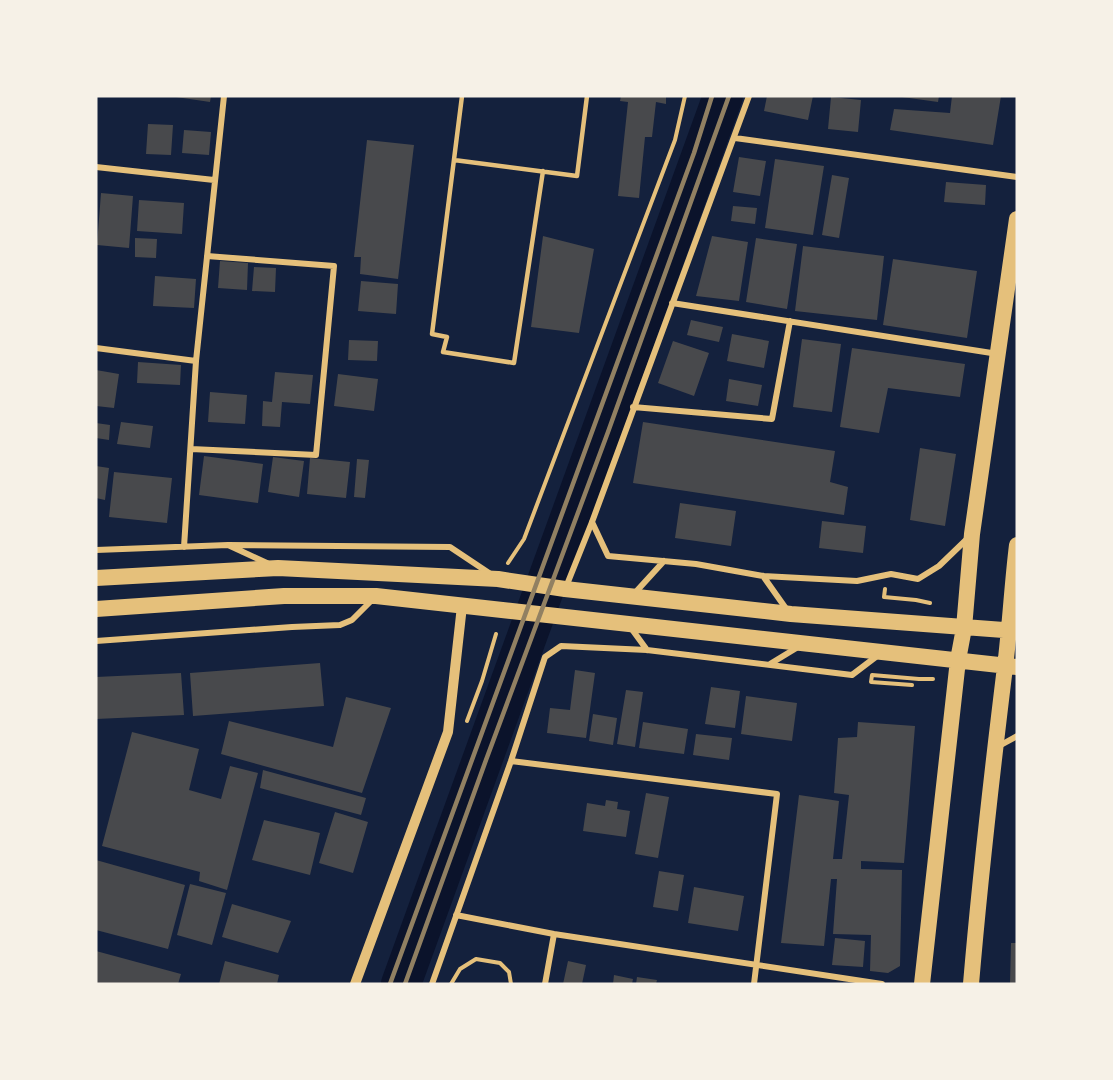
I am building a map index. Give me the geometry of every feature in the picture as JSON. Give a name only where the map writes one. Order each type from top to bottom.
[{"type":"highway","points":[[922,984],[958,660],[964,628],[972,534],[1017,219]]},
{"type":"highway","points":[[971,984],[979,887],[995,748],[1011,666],[1017,545]]},
{"type":"highway","points":[[96,578],[278,568],[498,579],[565,590],[791,615],[1013,631]]},
{"type":"highway","points":[[96,609],[284,596],[376,596],[1011,666]]},
{"type":"street","points":[[184,547],[196,362],[224,96]]},
{"type":"street","points":[[565,590],[749,96]]},
{"type":"street","points":[[735,138],[1017,177]]},
{"type":"street","points":[[96,167],[214,180]]},
{"type":"street","points":[[191,449],[316,455],[334,266],[207,256]]},
{"type":"street","points":[[672,303],[998,354]]},
{"type":"street","points":[[633,407],[772,419],[789,321]]},
{"type":"street","points":[[96,348],[196,362]]},
{"type":"street","points":[[592,522],[608,555],[696,564],[763,576],[857,580],[891,574],[918,579],[939,566],[972,534]]},
{"type":"street","points":[[228,545],[278,568]]},
{"type":"street","points":[[96,550],[228,545],[450,547],[498,579]]},
{"type":"street","points":[[631,597],[664,561]]},
{"type":"street","points":[[763,576],[791,615]]},
{"type":"street","points":[[96,641],[340,625],[352,620],[376,596]]},
{"type":"street","points":[[355,984],[448,732],[462,606]]},
{"type":"street","points":[[628,624],[647,650]]},
{"type":"street","points":[[770,664],[804,644]]},
{"type":"street","points":[[432,984],[511,761],[545,657],[561,646],[647,650],[852,675],[882,652]]},
{"type":"street","points":[[995,748],[1017,736]]},
{"type":"street","points":[[511,761],[777,794],[754,984]]},
{"type":"street","points":[[456,915],[554,934],[882,984]]},
{"type":"street","points":[[545,984],[554,934]]},
{"type":"lane","points":[[462,96],[432,334],[447,337],[443,352],[514,363],[543,171]]},
{"type":"lane","points":[[454,160],[577,176],[587,96]]},
{"type":"path","points":[[498,579],[524,539],[675,140],[685,96]]},
{"type":"path","points":[[896,589],[884,589],[884,597],[932,604]]},
{"type":"path","points":[[465,728],[496,633]]},
{"type":"path","points":[[912,685],[871,682],[872,675],[919,679]]},
{"type":"path","points":[[452,984],[459,969],[476,959],[500,963],[509,972],[511,984]]},
{"type":"building","points":[[176,96],[211,96],[210,102]]},
{"type":"building","points":[[621,96],[666,96],[666,104],[656,102],[652,137],[645,137],[639,198],[618,196],[628,102],[620,101]]},
{"type":"building","points":[[767,96],[813,96],[808,120],[764,111]]},
{"type":"building","points":[[902,96],[939,96],[938,102]]},
{"type":"building","points":[[952,96],[1001,96],[993,145],[890,130],[894,109],[950,113]]},
{"type":"building","points":[[831,97],[861,100],[858,132],[828,129]]},
{"type":"building","points":[[148,124],[173,125],[171,155],[146,154]]},
{"type":"building","points":[[184,130],[211,132],[209,155],[182,153]]},
{"type":"building","points":[[367,140],[414,145],[398,279],[360,274],[361,257],[354,257]]},
{"type":"building","points":[[739,157],[766,161],[760,196],[733,192]]},
{"type":"building","points":[[775,159],[824,166],[813,235],[765,228]]},
{"type":"building","points":[[832,175],[849,178],[839,238],[822,235]]},
{"type":"building","points":[[946,182],[986,185],[985,205],[944,202]]},
{"type":"building","points":[[101,193],[133,196],[129,248],[97,245]]},
{"type":"building","points":[[139,200],[184,203],[182,234],[137,231]]},
{"type":"building","points":[[733,206],[757,208],[755,224],[731,221]]},
{"type":"building","points":[[543,236],[594,249],[579,333],[531,327]]},
{"type":"building","points":[[712,236],[748,242],[739,301],[696,296]]},
{"type":"building","points":[[135,238],[157,239],[156,258],[135,257]]},
{"type":"building","points":[[756,238],[797,244],[787,309],[746,302]]},
{"type":"building","points":[[803,246],[884,256],[877,320],[795,311]]},
{"type":"building","points":[[893,259],[977,271],[967,338],[883,325]]},
{"type":"building","points":[[220,261],[248,263],[247,290],[218,288]]},
{"type":"building","points":[[254,267],[276,268],[275,292],[252,291]]},
{"type":"building","points":[[155,276],[196,279],[194,308],[153,306]]},
{"type":"building","points":[[361,281],[398,284],[396,314],[358,311]]},
{"type":"building","points":[[691,320],[723,327],[719,342],[687,335]]},
{"type":"building","points":[[732,334],[769,341],[764,368],[727,361]]},
{"type":"building","points":[[802,339],[841,344],[832,412],[793,407]]},
{"type":"building","points":[[349,340],[378,341],[377,361],[348,360]]},
{"type":"building","points":[[673,341],[709,353],[694,396],[658,383]]},
{"type":"building","points":[[852,348],[965,364],[960,397],[888,388],[879,433],[840,427]]},
{"type":"building","points":[[138,362],[181,365],[180,385],[137,383]]},
{"type":"building","points":[[96,370],[119,374],[114,408],[96,406]]},
{"type":"building","points":[[275,372],[313,375],[310,404],[282,402],[280,427],[262,426],[263,401],[272,402]]},
{"type":"building","points":[[338,374],[378,379],[374,411],[334,406]]},
{"type":"building","points":[[729,379],[762,385],[758,406],[726,401]]},
{"type":"building","points":[[210,392],[247,395],[245,424],[208,422]]},
{"type":"building","points":[[121,422],[153,426],[150,448],[117,444]]},
{"type":"building","points":[[643,422],[835,451],[830,482],[848,487],[844,515],[633,483]]},
{"type":"building","points":[[96,423],[110,425],[109,440],[96,438]]},
{"type":"building","points":[[920,448],[956,454],[945,526],[910,520]]},
{"type":"building","points":[[204,456],[263,464],[258,503],[199,495]]},
{"type":"building","points":[[273,457],[304,461],[299,497],[268,492]]},
{"type":"building","points":[[310,458],[350,462],[346,498],[307,494]]},
{"type":"building","points":[[357,459],[369,460],[365,498],[354,497]]},
{"type":"building","points":[[96,466],[109,468],[105,500],[96,498]]},
{"type":"building","points":[[114,472],[172,478],[167,523],[109,517]]},
{"type":"building","points":[[680,503],[736,511],[731,546],[675,538]]},
{"type":"building","points":[[822,521],[866,526],[863,553],[819,548]]},
{"type":"building","points":[[320,663],[324,706],[193,716],[190,673]]},
{"type":"building","points":[[575,670],[595,673],[586,738],[547,733],[550,708],[570,710]]},
{"type":"building","points":[[181,673],[184,715],[96,719],[96,677]]},
{"type":"building","points":[[711,687],[740,691],[735,728],[705,724]]},
{"type":"building","points":[[626,690],[643,692],[635,747],[617,744]]},
{"type":"building","points":[[746,696],[797,703],[792,741],[741,734]]},
{"type":"building","points":[[346,697],[391,708],[362,793],[221,754],[229,721],[333,747]]},
{"type":"building","points":[[593,714],[617,718],[613,745],[589,741]]},
{"type":"building","points":[[643,722],[688,729],[684,754],[639,748]]},
{"type":"building","points":[[858,722],[915,726],[904,863],[861,861],[861,869],[902,870],[900,966],[888,973],[870,971],[871,935],[833,934],[837,879],[831,879],[824,946],[781,943],[799,795],[839,801],[833,859],[842,859],[849,795],[834,793],[838,738],[857,737]]},
{"type":"building","points":[[132,732],[199,749],[189,790],[221,799],[230,766],[258,773],[227,890],[199,881],[200,872],[102,846]]},
{"type":"building","points":[[696,734],[732,738],[729,760],[693,755]]},
{"type":"building","points":[[263,770],[366,798],[361,815],[260,788]]},
{"type":"building","points":[[646,793],[669,797],[658,858],[635,854]]},
{"type":"building","points":[[606,800],[618,802],[617,809],[630,811],[626,837],[583,831],[587,803],[605,806]]},
{"type":"building","points":[[335,812],[368,822],[353,873],[319,863]]},
{"type":"building","points":[[264,820],[320,833],[310,875],[252,860]]},
{"type":"building","points":[[96,860],[185,885],[168,949],[96,930]]},
{"type":"building","points":[[659,871],[684,875],[678,911],[653,907]]},
{"type":"building","points":[[190,884],[226,893],[212,945],[177,935]]},
{"type":"building","points":[[694,887],[744,896],[738,931],[688,923]]},
{"type":"building","points":[[232,904],[291,921],[278,953],[222,937]]},
{"type":"building","points":[[835,938],[865,941],[863,967],[832,965]]},
{"type":"building","points":[[1011,943],[1017,943],[1017,984],[1010,984]]},
{"type":"building","points":[[96,951],[181,974],[178,984],[96,984]]},
{"type":"building","points":[[225,961],[279,975],[277,984],[219,984]]},
{"type":"building","points":[[568,961],[586,965],[582,984],[563,984]]},
{"type":"building","points":[[614,975],[633,979],[632,984],[613,984]]},
{"type":"building","points":[[637,977],[657,980],[656,984],[636,984]]},
{"type":"waterway","points":[[401,984],[723,96]]},
{"type":"railway","points":[[390,984],[694,153],[712,96]]},
{"type":"railway","points":[[405,984],[729,96]]}]
